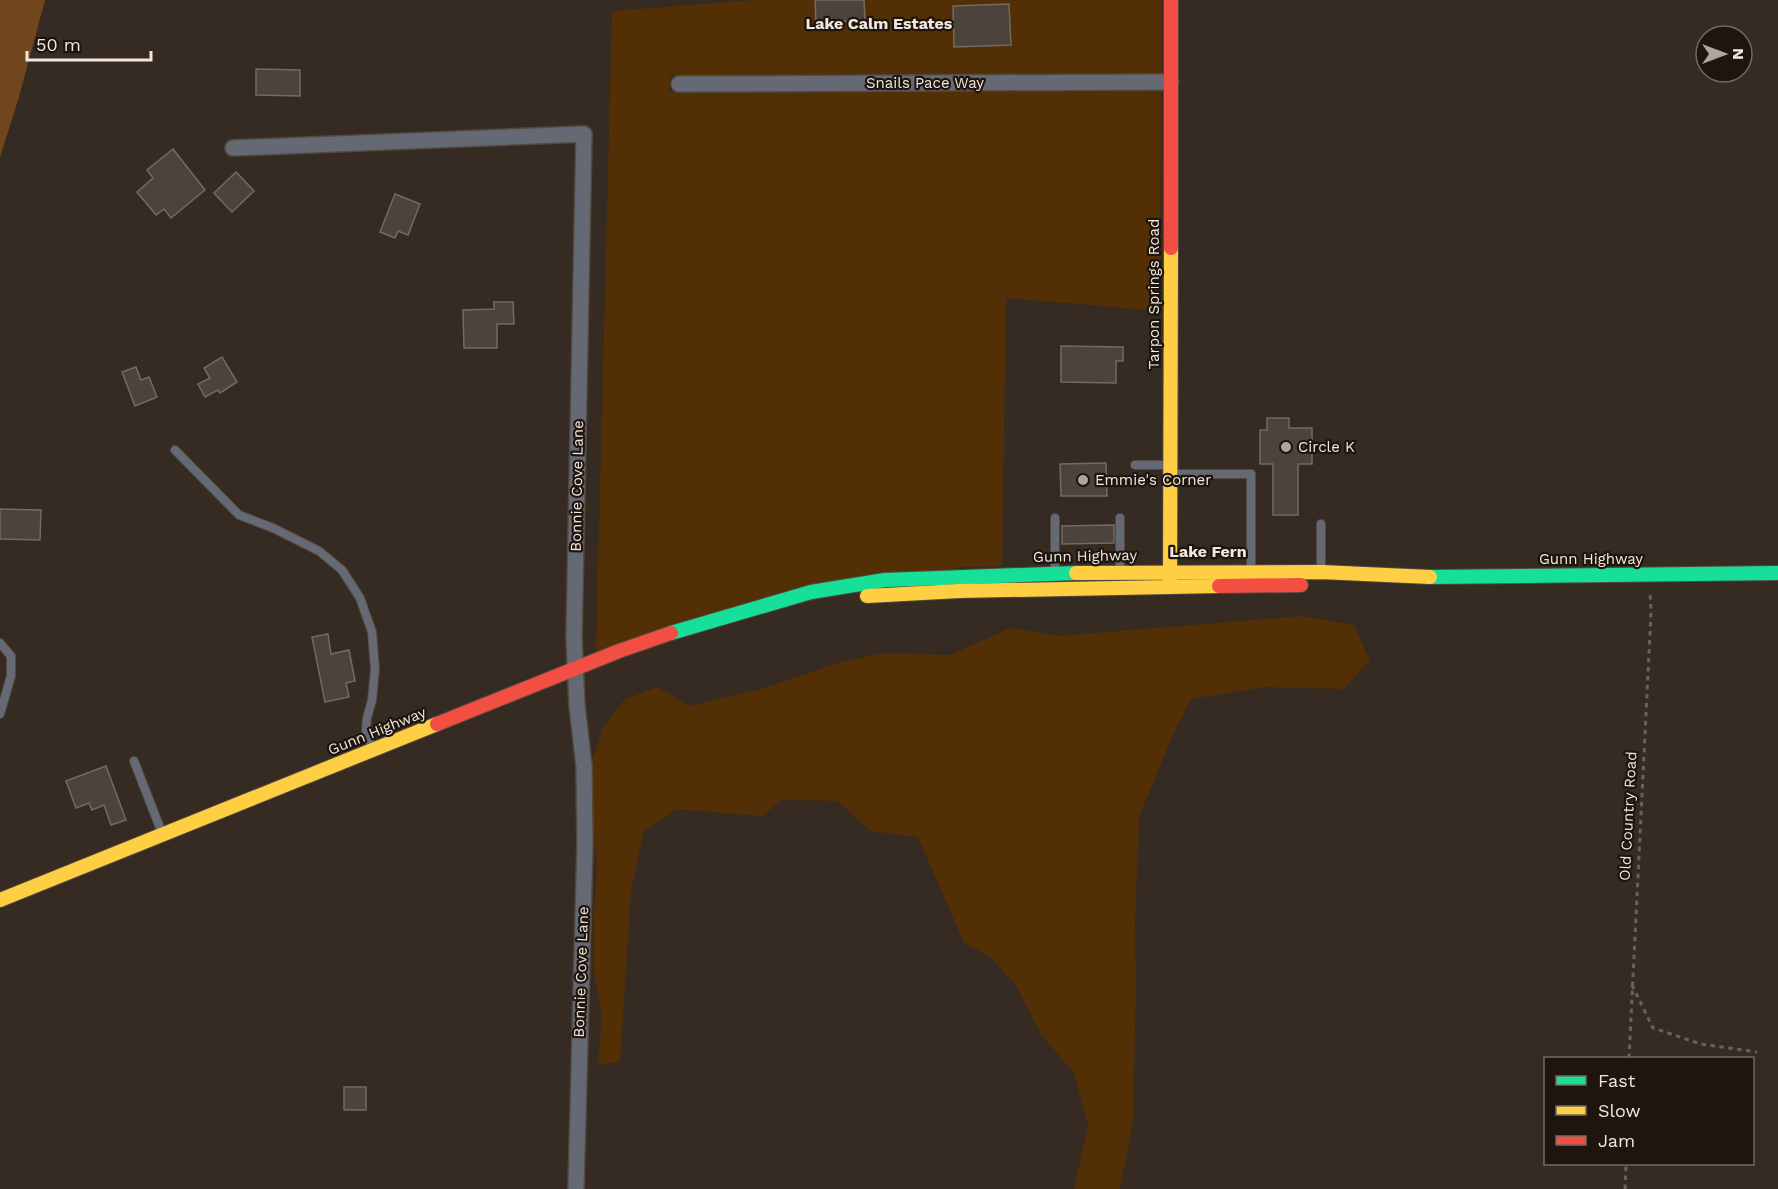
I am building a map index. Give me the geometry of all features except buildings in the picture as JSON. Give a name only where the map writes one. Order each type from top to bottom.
[{"type":"main road","name":"Tarpon Springs Road","points":[[1170,589],[1171,0]]},
{"type":"main road","name":"Gunn Highway","points":[[0,900],[575,669],[701,622],[811,592],[885,580],[961,575],[1055,573],[1321,572],[1403,577],[1778,573]]},
{"type":"main road","name":"Gunn Highway","points":[[770,605],[959,591],[1170,589],[1322,584],[1403,577]]},
{"type":"street","name":"Snails Pace Way","points":[[679,84],[1171,82]]},
{"type":"street","name":"Bonnie Cove Lane","points":[[233,148],[584,134],[575,669],[584,766],[585,842],[576,1189]]},
{"type":"lane","points":[[175,450],[239,515],[273,528],[319,551],[342,570],[360,598],[372,632],[375,669],[366,731],[373,750]]},
{"type":"lane","points":[[1135,465],[1170,470],[1251,474],[1251,572]]},
{"type":"lane","points":[[1054,518],[1055,573]]},
{"type":"lane","points":[[1120,518],[1120,572]]},
{"type":"lane","points":[[1321,524],[1321,572]]},
{"type":"lane","points":[[0,644],[11,656],[11,676],[0,714]]},
{"type":"lane","points":[[134,761],[162,835]]},
{"type":"path","name":"Old Country Road","points":[[1629,1057],[1651,613],[1649,575]]},
{"type":"path","points":[[1631,983],[1653,1028],[1701,1044],[1757,1052]]},
{"type":"path","points":[[1625,1189],[1626,1165]]},
{"type":"shaded area","points":[[0,0],[45,0],[0,157]]},
{"type":"shaded area","points":[[755,0],[1161,0],[1161,74],[670,76],[669,92],[1161,91],[1160,311],[1006,298],[1002,566],[961,567],[596,651],[612,11]]},
{"type":"shaded area","points":[[1301,616],[1354,625],[1370,661],[1343,689],[1264,687],[1191,699],[1174,732],[1139,817],[1135,923],[1133,1121],[1120,1189],[1074,1189],[1088,1124],[1074,1073],[1041,1034],[1016,985],[989,956],[964,943],[918,837],[870,831],[838,801],[782,800],[762,816],[676,809],[644,831],[631,890],[620,1062],[598,1065],[602,1016],[594,973],[597,862],[584,786],[603,728],[625,699],[658,687],[689,706],[762,689],[834,664],[882,653],[950,655],[1010,628],[1058,636]]},
{"type":"traffic: fast","points":[[671,633],[811,592],[885,580],[1076,573]]},
{"type":"traffic: fast","points":[[1430,577],[1778,573]]},
{"type":"traffic: slow","points":[[1170,585],[1171,248]]},
{"type":"traffic: slow","points":[[1076,573],[1321,572],[1430,577]]},
{"type":"traffic: slow","points":[[867,596],[959,591],[1219,586]]},
{"type":"traffic: slow","points":[[0,900],[437,724]]},
{"type":"traffic: jam","points":[[1171,0],[1171,248]]},
{"type":"traffic: jam","points":[[1219,586],[1301,585]]},
{"type":"traffic: jam","points":[[437,724],[619,651],[671,633]]},
{"type":"place","name":"Circle K","points":[[1286,447]]},
{"type":"place","name":"Emmie's Corner","points":[[1083,480]]},
{"type":"district","name":"Lake Calm Estates","points":[[879,23]]},
{"type":"district","name":"Lake Fern","points":[[1208,551]]}]
